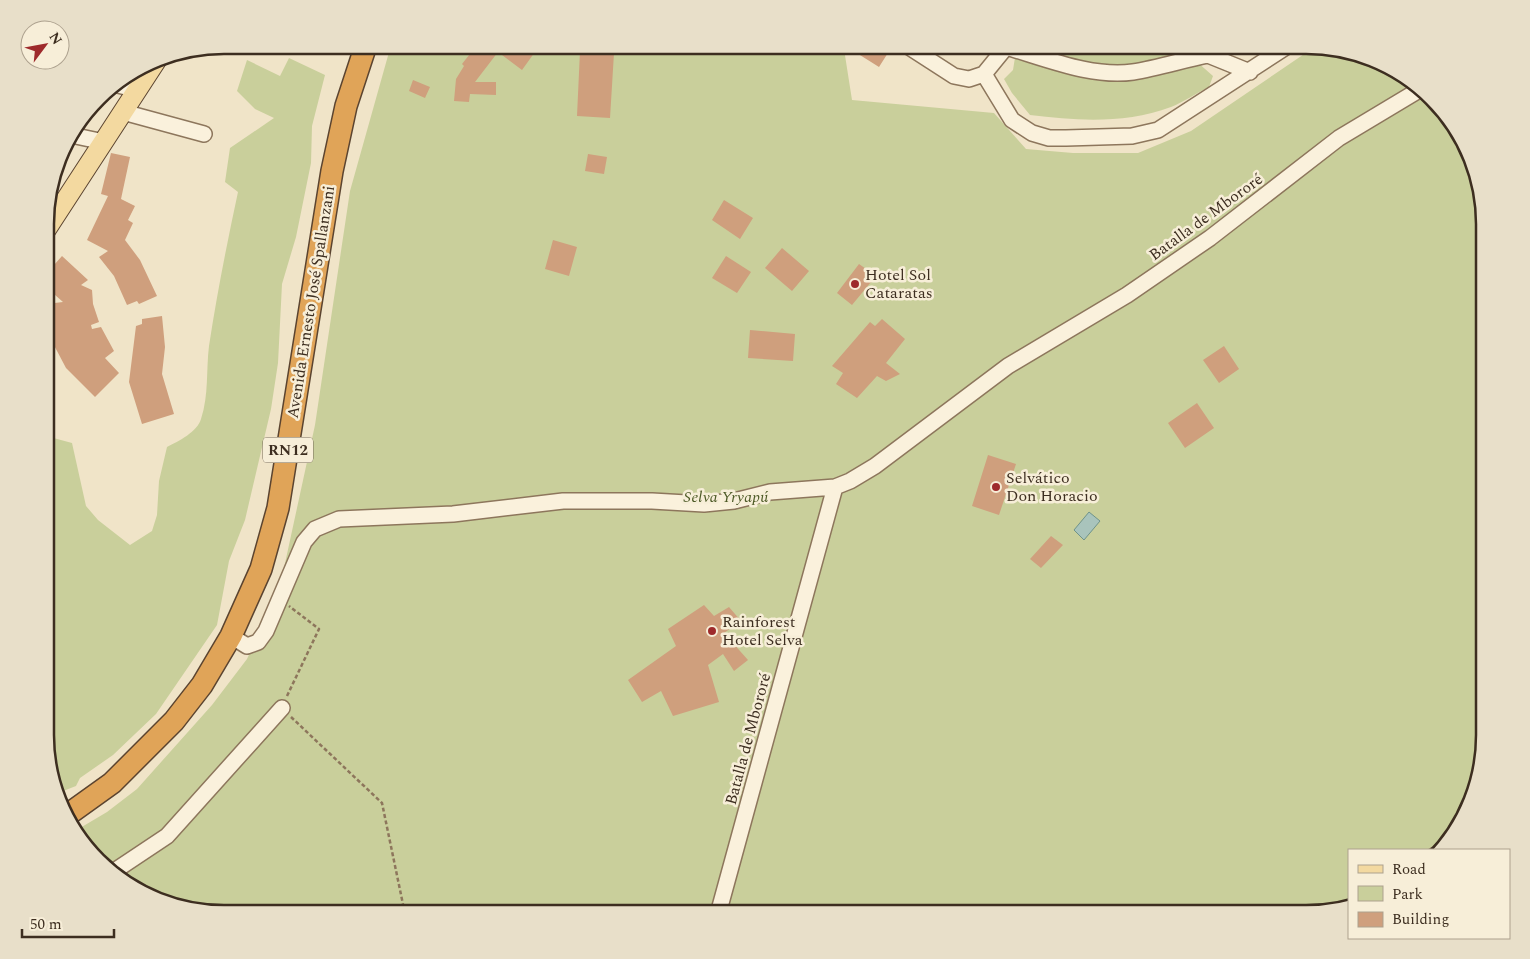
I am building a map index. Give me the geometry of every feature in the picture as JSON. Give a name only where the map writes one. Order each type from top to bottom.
[{"type":"highway","name":"Avenida Ernesto José Spallanzani","points":[[72,811],[112,783],[174,721],[202,685],[231,636],[261,569],[278,508],[332,171],[346,106],[363,54]]},
{"type":"highway","name":"Avenida Ernesto José Spallanzani","points":[[69,805],[88,798]]},
{"type":"main road","points":[[54,217],[149,72]]},
{"type":"street","points":[[920,54],[954,76],[969,78],[984,74],[1000,54]]},
{"type":"street","points":[[1033,54],[1077,67],[1111,73],[1132,72],[1208,55],[1250,72]]},
{"type":"street","points":[[984,74],[1012,120],[1032,133],[1049,138],[1132,136],[1158,130],[1250,72],[1274,54]]},
{"type":"street","points":[[124,86],[138,90]]},
{"type":"street","name":"Batalla de Mbororé","points":[[231,636],[247,646],[258,642],[266,632],[304,542],[315,529],[339,519],[453,514],[563,501],[652,501],[704,504],[734,501],[770,492],[835,487],[850,482],[875,466],[1008,366],[1127,295],[1210,238],[1339,138],[1414,93]]},
{"type":"street","points":[[123,112],[204,134]]},
{"type":"street","points":[[79,137],[104,142]]},
{"type":"street","name":"Batalla de Mbororé","points":[[720,905],[835,487]]},
{"type":"street","points":[[118,868],[167,836],[282,708]]},
{"type":"path","points":[[280,599],[319,629],[282,708],[382,803],[403,905]]},
{"type":"green space","name":"Selva Yryapú","points":[[388,54],[845,54],[852,100],[994,113],[1026,149],[1073,153],[1138,153],[1191,131],[1304,54],[1328,55],[1350,60],[1371,67],[1401,82],[1434,112],[1448,129],[1467,169],[1476,213],[1476,746],[1467,790],[1448,830],[1432,849],[1348,849],[1348,900],[1317,905],[224,905],[202,904],[169,896],[129,877],[104,855],[89,839],[82,827],[107,812],[137,789],[212,705],[247,659],[279,591],[315,425],[350,191]]},
{"type":"green space","points":[[1016,54],[1188,54],[1213,76],[1209,87],[1171,107],[1119,119],[1084,120],[1030,115],[1012,93],[1004,79],[1013,70]]},
{"type":"green space","points":[[289,58],[325,75],[312,126],[311,163],[296,237],[282,284],[278,363],[271,409],[245,520],[229,561],[217,625],[156,714],[113,755],[80,778],[76,786],[63,791],[55,757],[54,735],[54,438],[72,443],[86,506],[98,520],[130,545],[152,531],[157,515],[159,481],[167,447],[187,436],[196,428],[204,410],[209,346],[238,192],[225,182],[230,148],[274,118],[255,109],[237,91],[247,60],[280,76]]},
{"type":"water","points":[[1089,512],[1100,521],[1084,540],[1074,530]]},
{"type":"building","points":[[470,54],[496,54],[475,82],[496,82],[496,95],[470,94],[469,102],[454,101],[456,79],[464,66],[462,64]]},
{"type":"building","points":[[501,54],[534,54],[522,70]]},
{"type":"building","points":[[580,54],[614,54],[610,118],[577,116]]},
{"type":"building","points":[[858,54],[887,54],[879,67]]},
{"type":"building","points":[[413,80],[430,87],[425,98],[409,91]]},
{"type":"building","points":[[111,153],[130,157],[121,199],[135,206],[128,220],[133,223],[125,240],[140,260],[157,296],[139,304],[137,301],[127,305],[114,276],[99,257],[108,251],[87,240],[108,196],[101,194]]},
{"type":"building","points":[[588,154],[607,157],[604,174],[585,171]]},
{"type":"building","points":[[724,200],[753,218],[740,239],[712,220]]},
{"type":"building","points":[[553,240],[577,247],[569,276],[545,269]]},
{"type":"building","points":[[782,248],[809,271],[792,291],[765,268]]},
{"type":"building","points":[[62,256],[88,280],[81,285],[92,290],[93,304],[99,322],[91,325],[92,329],[101,327],[114,351],[105,358],[119,373],[95,397],[66,368],[54,345],[54,303],[63,302],[54,294],[54,265]]},
{"type":"building","points":[[726,256],[751,272],[737,293],[712,278]]},
{"type":"building","points":[[859,264],[876,276],[852,305],[837,293]]},
{"type":"building","points":[[162,316],[165,347],[162,374],[174,414],[142,424],[129,382],[136,326],[142,324],[142,319]]},
{"type":"building","points":[[882,319],[905,339],[886,363],[900,374],[886,381],[877,376],[857,398],[836,384],[843,373],[832,366],[870,322],[875,326]]},
{"type":"building","points":[[750,330],[795,334],[793,361],[748,358]]},
{"type":"building","points":[[1224,346],[1239,369],[1219,383],[1203,360]]},
{"type":"building","points":[[1197,403],[1214,428],[1185,448],[1168,423]]},
{"type":"building","points":[[988,455],[1016,464],[999,515],[972,506]]},
{"type":"building","points":[[1051,536],[1063,545],[1041,568],[1030,559]]},
{"type":"building","points":[[704,605],[714,616],[729,607],[741,621],[724,633],[748,660],[734,671],[723,654],[708,665],[719,702],[673,716],[661,691],[642,702],[628,680],[676,646],[668,629]]},
{"type":"place","name":"Hotel Sol Cataratas","points":[[855,284]]},
{"type":"place","name":"Selvático Don Horacio","points":[[996,487]]},
{"type":"place","name":"Rainforest Hotel Selva","points":[[712,631]]}]
